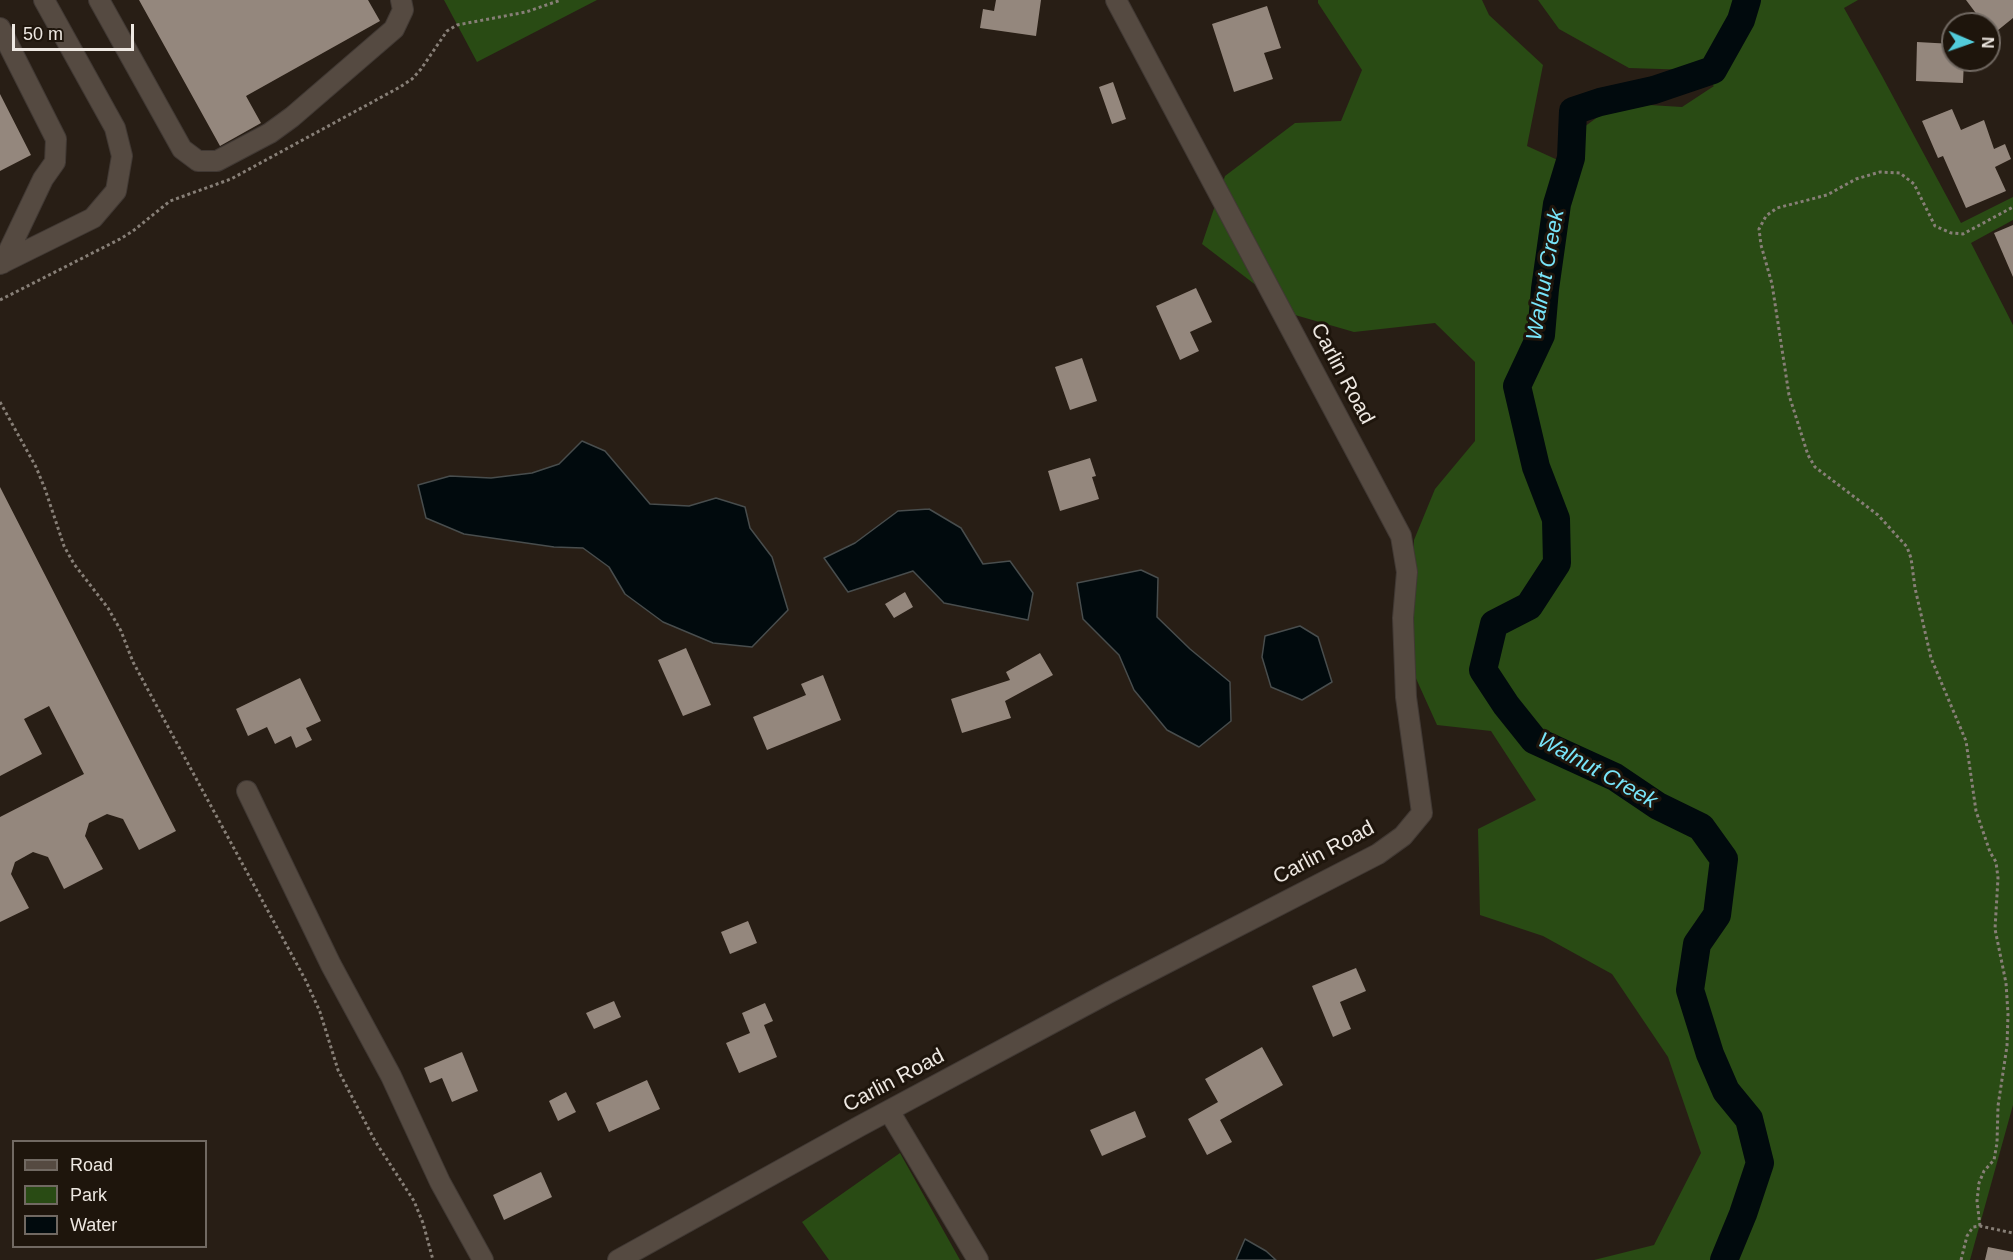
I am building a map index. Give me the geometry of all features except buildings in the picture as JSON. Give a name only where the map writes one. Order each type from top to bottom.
[{"type":"street","points":[[2,263],[93,218],[116,191],[122,156],[115,128],[44,0]]},
{"type":"street","points":[[99,0],[182,149],[198,160],[217,161],[270,133],[292,117],[394,29],[403,10],[400,0]]},
{"type":"street","name":"Carlin Road","points":[[618,1260],[1110,992],[1378,854],[1403,836],[1422,813],[1406,697],[1402,618],[1407,572],[1401,536],[1116,0]]},
{"type":"street","points":[[0,28],[56,139],[55,162],[43,179],[2,263]]},
{"type":"street","points":[[247,791],[332,965],[391,1076],[440,1182],[483,1260]]},
{"type":"street","points":[[889,1111],[978,1260]]},
{"type":"path","points":[[1980,1226],[1977,1202],[1979,1183],[1984,1171],[1994,1160],[2008,1024],[2006,983],[1995,929],[1998,887],[1996,862],[1983,834],[1976,811],[1966,741],[1931,658],[1914,588],[1911,558],[1906,547],[1878,515],[1815,467],[1808,455],[1789,395],[1772,284],[1761,245],[1760,229],[1766,216],[1777,208],[1827,195],[1856,179],[1880,172],[1900,173],[1914,184],[1935,226],[1951,233],[1963,234],[2013,207]]},
{"type":"path","points":[[0,402],[36,468],[64,546],[74,564],[108,608],[121,631],[133,662],[306,981],[320,1012],[338,1070],[375,1141],[414,1202],[423,1223],[433,1260]]},
{"type":"path","points":[[1961,1260],[1967,1236],[1973,1227],[1980,1226],[2013,1233]]},
{"type":"green space","points":[[444,0],[597,0],[477,62]]},
{"type":"green space","points":[[1318,0],[1482,0],[1489,15],[1543,65],[1527,146],[1573,167],[1584,127],[1617,103],[1682,107],[1714,86],[1692,70],[1629,68],[1559,29],[1538,0],[1858,0],[1844,8],[1961,223],[2013,197],[2013,220],[1971,243],[2013,325],[2013,1105],[1970,1260],[1594,1260],[1654,1245],[1701,1153],[1668,1057],[1612,974],[1543,936],[1480,915],[1478,829],[1536,800],[1491,731],[1437,725],[1414,674],[1414,540],[1435,489],[1475,441],[1475,362],[1435,323],[1354,332],[1295,315],[1202,244],[1225,176],[1295,123],[1341,121],[1362,70]]},
{"type":"green space","points":[[900,1153],[960,1260],[829,1260],[802,1222]]},
{"type":"water","points":[[582,441],[605,451],[650,504],[689,506],[716,498],[745,507],[750,528],[772,557],[788,610],[752,647],[713,643],[663,622],[625,594],[609,567],[583,548],[554,547],[464,534],[426,518],[418,485],[450,476],[491,478],[532,473],[559,464]]},
{"type":"water","points":[[929,509],[961,528],[983,564],[1010,561],[1033,593],[1028,620],[944,603],[913,571],[848,592],[824,558],[855,543],[898,511]]},
{"type":"water","points":[[1141,570],[1158,578],[1157,617],[1190,649],[1230,682],[1231,721],[1199,747],[1167,730],[1134,690],[1119,655],[1083,619],[1077,583]]},
{"type":"water","points":[[1300,626],[1318,637],[1332,682],[1302,700],[1271,687],[1262,657],[1265,636]]},
{"type":"water","points":[[1245,1239],[1266,1251],[1276,1260],[1236,1260]]},
{"type":"waterway","name":"Walnut Creek","points":[[1724,1260],[1743,1214],[1760,1163],[1749,1119],[1726,1091],[1710,1054],[1690,990],[1697,944],[1717,915],[1724,859],[1701,827],[1658,806],[1615,777],[1534,740],[1506,705],[1483,670],[1494,624],[1529,606],[1557,563],[1556,519],[1536,467],[1517,386],[1541,335],[1557,204],[1571,158],[1573,111],[1600,102],[1654,90],[1713,70],[1741,20],[1747,0]]}]
